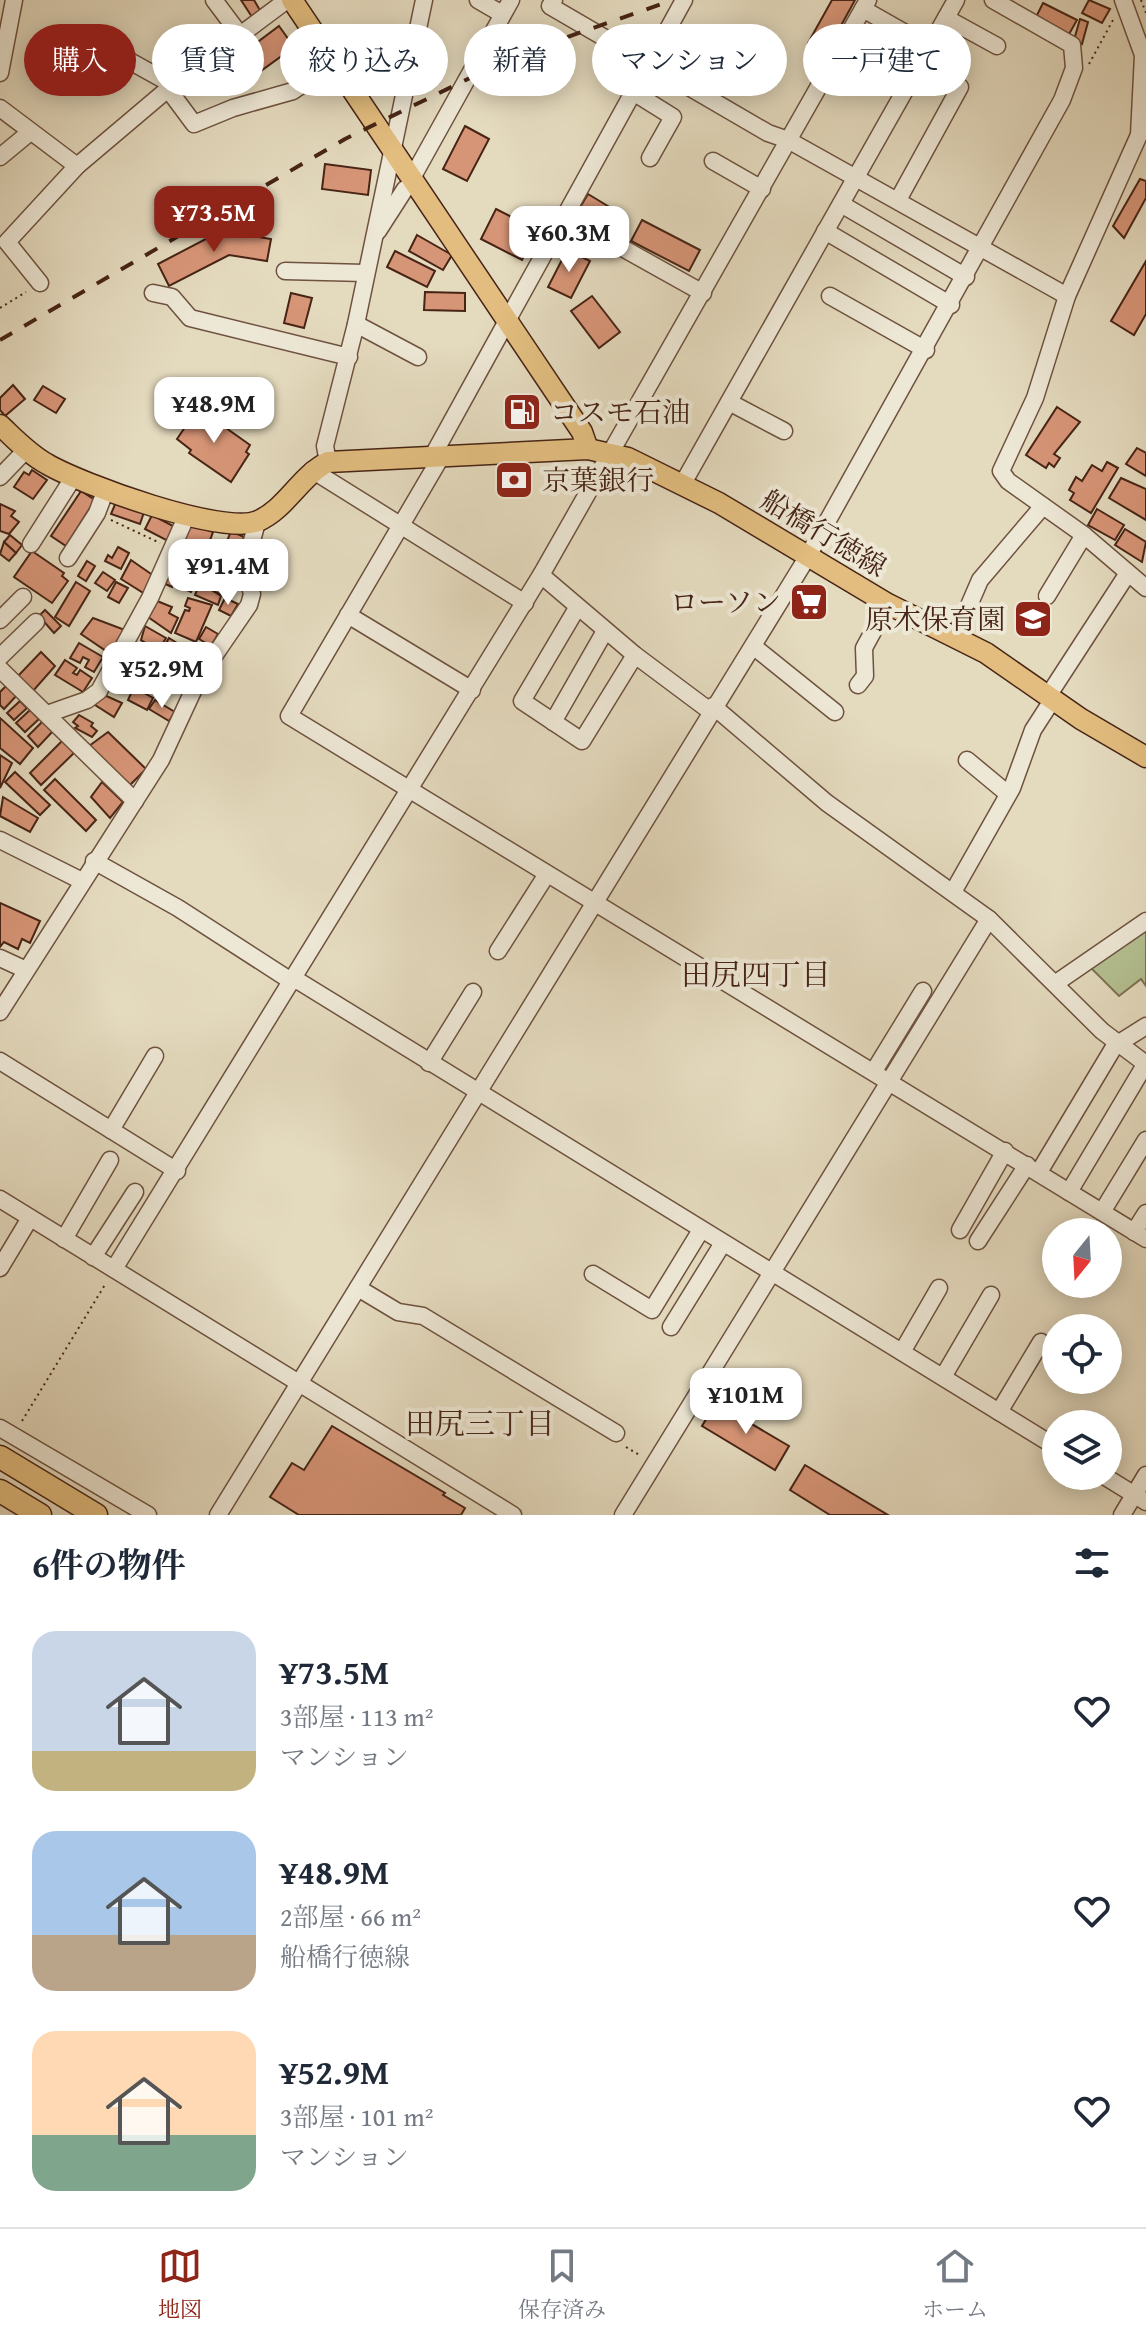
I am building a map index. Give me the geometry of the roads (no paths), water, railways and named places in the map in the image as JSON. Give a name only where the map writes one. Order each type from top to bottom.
[{"type":"highway","points":[[0,1457],[96,1515]]},
{"type":"highway","points":[[0,1491],[40,1515]]},
{"type":"main road","points":[[290,0],[307,24]]},
{"type":"main road","points":[[356,96],[409,184],[582,432],[588,449]]},
{"type":"main road","points":[[0,425],[26,450],[73,478],[187,515],[216,521],[257,522],[320,466]]},
{"type":"main road","name":"船橋行徳線","points":[[320,466],[588,449],[612,453],[682,485],[888,604],[986,653],[1050,698],[1146,757]]},
{"type":"street","points":[[0,73],[14,0]]},
{"type":"street","points":[[214,0],[232,24]]},
{"type":"street","points":[[257,24],[290,0]]},
{"type":"street","points":[[424,0],[349,357],[320,466],[399,527],[525,603]]},
{"type":"street","points":[[372,241],[409,184],[506,7],[478,0]]},
{"type":"street","points":[[670,24],[684,0]]},
{"type":"street","points":[[943,24],[956,0]]},
{"type":"street","points":[[218,1515],[711,709],[808,556],[926,350],[1062,100],[1076,54],[1072,45],[993,0]]},
{"type":"street","points":[[548,2],[592,29]]},
{"type":"street","points":[[112,1273],[525,603],[866,4],[893,24]]},
{"type":"street","points":[[1126,6],[1143,55],[1145,88],[1144,107],[1133,154],[1067,296],[1035,398],[1001,471],[1008,481],[1084,535],[1146,588]]},
{"type":"street","points":[[946,18],[997,46]]},
{"type":"street","points":[[176,96],[194,124],[233,108],[280,95]]},
{"type":"street","points":[[40,283],[7,242],[77,166],[159,96]]},
{"type":"street","points":[[631,96],[506,319],[399,527],[289,716],[1140,1235],[1146,1213]]},
{"type":"street","points":[[639,96],[673,117],[650,158]]},
{"type":"street","points":[[704,96],[898,200],[1067,296]]},
{"type":"street","points":[[682,485],[902,96]]},
{"type":"street","points":[[898,200],[955,96]]},
{"type":"street","points":[[0,108],[29,133],[77,166]]},
{"type":"street","points":[[0,157],[29,133]]},
{"type":"street","points":[[713,161],[762,189]]},
{"type":"street","points":[[841,204],[966,277]]},
{"type":"street","points":[[825,231],[951,305]]},
{"type":"street","points":[[610,241],[703,293]]},
{"type":"street","points":[[285,271],[365,273]]},
{"type":"street","points":[[153,293],[172,297],[190,318],[349,357]]},
{"type":"street","points":[[830,296],[926,350]]},
{"type":"street","points":[[356,324],[418,357]]},
{"type":"street","points":[[729,402],[784,431]]},
{"type":"street","points":[[0,477],[26,450]]},
{"type":"street","points":[[31,544],[73,478]]},
{"type":"street","points":[[68,558],[97,513],[106,489]]},
{"type":"street","points":[[955,638],[980,580],[1043,506]]},
{"type":"street","points":[[47,714],[87,700],[99,691],[187,515]]},
{"type":"street","points":[[0,1012],[161,760],[199,678],[249,605],[252,594],[245,567],[257,522]]},
{"type":"street","points":[[1047,596],[1084,535]]},
{"type":"street","points":[[953,892],[1008,794],[1023,763],[1033,730],[1050,698],[1128,573]]},
{"type":"street","points":[[541,575],[635,655],[711,709],[827,803],[989,919],[1102,1031],[1146,1063],[1069,1192]]},
{"type":"street","points":[[0,620],[23,597]]},
{"type":"street","points":[[858,685],[865,676],[864,648],[888,604]]},
{"type":"street","points":[[577,608],[522,701],[582,741],[635,655]]},
{"type":"street","points":[[348,615],[472,690]]},
{"type":"street","points":[[0,657],[36,622]]},
{"type":"street","points":[[553,722],[605,631]]},
{"type":"street","points":[[753,646],[835,712]]},
{"type":"street","points":[[0,669],[135,801]]},
{"type":"street","points":[[967,760],[1008,794]]},
{"type":"street","points":[[0,840],[82,881]]},
{"type":"street","points":[[94,861],[295,980],[1042,1438]]},
{"type":"street","points":[[498,951],[547,874]]},
{"type":"street","points":[[623,1515],[989,919]]},
{"type":"street","points":[[1056,983],[1146,921]]},
{"type":"street","points":[[0,958],[26,970]]},
{"type":"street","points":[[874,1071],[923,991]]},
{"type":"street","points":[[429,1063],[473,992]]},
{"type":"street","points":[[978,1241],[1033,1168],[1118,1042],[1146,1026]]},
{"type":"street","points":[[111,1130],[155,1056]]},
{"type":"street","points":[[0,1061],[177,1171]]},
{"type":"street","points":[[1102,1212],[1146,1140]]},
{"type":"street","points":[[960,1230],[1005,1151]]},
{"type":"street","points":[[64,1239],[110,1160]]},
{"type":"street","points":[[93,1262],[135,1192]]},
{"type":"street","points":[[0,1199],[64,1239],[93,1262],[513,1515]]},
{"type":"street","points":[[0,1268],[30,1218]]},
{"type":"street","points":[[593,1274],[652,1310],[701,1230]]},
{"type":"street","points":[[671,1327],[723,1243]]},
{"type":"street","points":[[358,1288],[398,1312],[423,1316],[616,1433]]},
{"type":"street","points":[[902,1352],[939,1288]]},
{"type":"street","points":[[943,1377],[991,1295]]},
{"type":"street","points":[[999,1412],[1041,1342]]},
{"type":"street","points":[[7,1432],[148,1515]]},
{"type":"street","points":[[1122,1515],[1140,1498],[1146,1475]]},
{"type":"street","points":[[1122,1487],[1140,1498]]},
{"type":"railway","points":[[0,340],[345,139],[519,54],[673,0]]},
{"type":"place","name":"コスモ石油","points":[[522,412]]},
{"type":"place","name":"京葉銀行","points":[[514,480]]},
{"type":"place","name":"ローソン","points":[[809,602]]},
{"type":"place","name":"原木保育園","points":[[1033,619]]},
{"type":"district","name":"田尻四丁目","points":[[756,975]]},
{"type":"district","name":"田尻三丁目","points":[[480,1424]]}]
